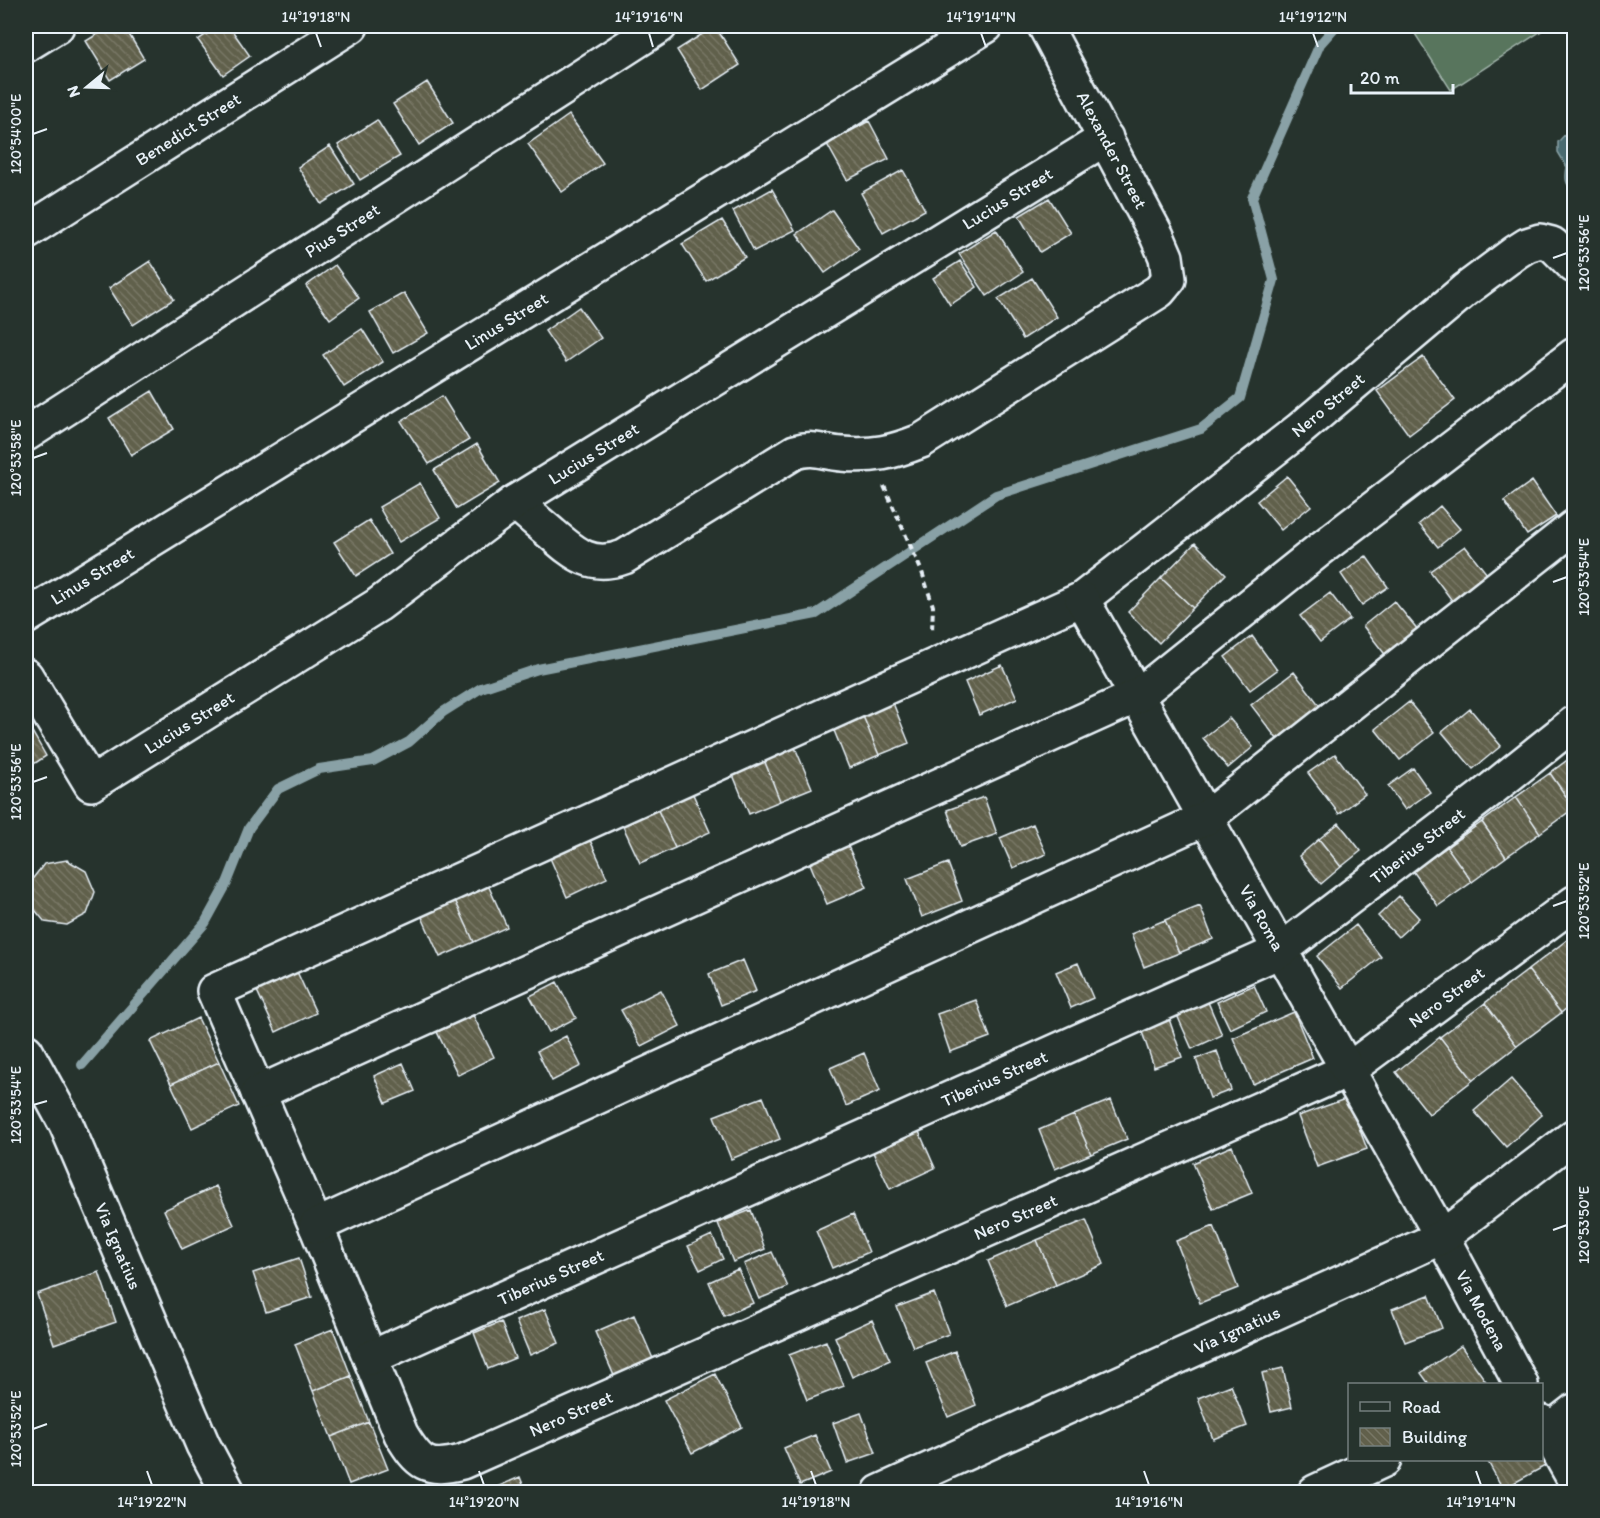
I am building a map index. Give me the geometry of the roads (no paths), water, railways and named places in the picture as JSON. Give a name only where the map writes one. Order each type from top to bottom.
[{"type":"street","points":[[26,45],[57,26]]},
{"type":"street","name":"Benedict Street","points":[[26,232],[351,26]]},
{"type":"street","name":"Pius Street","points":[[26,434],[660,26]]},
{"type":"street","name":"Linus Street","points":[[26,617],[986,26]]},
{"type":"street","name":"Alexander Street","points":[[515,502],[573,552],[594,561],[615,561],[624,558],[795,452],[815,449],[838,454],[884,454],[921,441],[1159,291],[1168,279],[1166,257],[1046,26]]},
{"type":"street","name":"Lucius Street","points":[[26,676],[91,784],[378,605],[515,502],[1106,138]]},
{"type":"street","name":"Nero Street","points":[[258,1093],[214,991],[1082,599],[1299,430],[1466,290],[1516,252],[1527,245],[1540,242],[1552,244],[1575,266]]},
{"type":"street","points":[[370,1358],[258,1093],[1137,696],[1319,550],[1575,355]]},
{"type":"street","points":[[316,1226],[1206,818],[1575,527]]},
{"type":"street","name":"Via Roma","points":[[1082,599],[1442,1237]]},
{"type":"street","name":"Tiberius Street","points":[[370,1358],[1280,951],[1575,723]]},
{"type":"street","name":"Nero Street","points":[[370,1358],[401,1434],[411,1450],[424,1464],[444,1467],[462,1462],[1348,1070],[1575,903]]},
{"type":"street","name":"Via Ignatius","points":[[26,1051],[66,1124],[203,1445],[228,1492]]},
{"type":"street","name":"Via Ignatius","points":[[880,1492],[1442,1237],[1575,1136]]},
{"type":"street","name":"Via Modena","points":[[1442,1237],[1520,1383]]},
{"type":"street","points":[[1575,1411],[1544,1427],[1575,1479]]},
{"type":"street","name":"Via Ignatius","points":[[203,1445],[217,1492]]},
{"type":"street","points":[[1315,1492],[1382,1461]]},
{"type":"water","points":[[1574,125],[1574,191],[1566,181],[1567,167],[1558,152],[1558,142]]},
{"type":"waterway","points":[[82,1065],[205,923],[227,883],[249,828],[278,789],[319,769],[373,761],[409,742],[443,712],[481,688],[538,669],[816,614],[996,495],[1201,429],[1240,398],[1274,280],[1252,198],[1320,44],[1336,26]]}]
